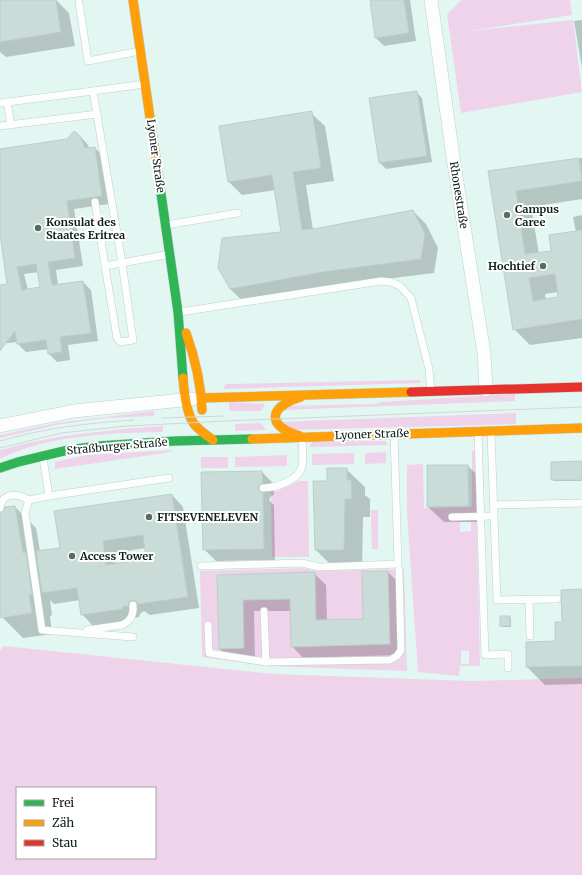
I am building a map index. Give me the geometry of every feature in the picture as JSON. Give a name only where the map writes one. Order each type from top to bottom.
[{"type":"main road","name":"Lyoner Straße","points":[[133,0],[178,312],[184,400],[190,417],[198,428],[213,440],[582,428]]},
{"type":"main road","name":"Lyoner Straße","points":[[178,312],[196,364],[202,398],[202,416],[198,428]]},
{"type":"main road","points":[[202,398],[582,387]]},
{"type":"main road","points":[[302,437],[285,431],[278,426],[276,414],[280,406],[285,403],[300,397],[316,394]]},
{"type":"main road","points":[[175,440],[186,436],[198,428]]},
{"type":"main road","name":"Straßburger Straße","points":[[0,468],[43,455],[98,446],[175,440],[213,440]]},
{"type":"street","name":"Rhonestraße","points":[[431,0],[453,157],[484,353],[486,390]]},
{"type":"street","points":[[0,426],[74,411],[202,398]]},
{"type":"lane","points":[[78,2],[88,62],[140,51]]},
{"type":"lane","points":[[11,125],[4,102],[145,84]]},
{"type":"lane","points":[[93,91],[122,263],[133,340],[120,342],[117,338],[94,202]]},
{"type":"lane","points":[[0,126],[97,114]]},
{"type":"lane","points":[[166,225],[238,213]]},
{"type":"lane","points":[[105,266],[170,254]]},
{"type":"lane","points":[[178,312],[381,281],[391,282],[400,286],[411,298],[429,369],[431,391]]},
{"type":"lane","points":[[491,430],[497,600],[558,599]]},
{"type":"lane","points":[[478,431],[485,655],[508,654],[508,668]]},
{"type":"lane","points":[[201,566],[302,563],[319,567],[398,564],[394,434]]},
{"type":"lane","points":[[263,488],[275,487],[295,477],[300,472],[302,467],[302,437]]},
{"type":"lane","points":[[43,455],[49,496]]},
{"type":"lane","points":[[0,508],[3,500],[12,495],[20,495],[29,500],[169,478]]},
{"type":"lane","points":[[29,500],[25,512],[42,630],[133,637]]},
{"type":"lane","points":[[493,505],[582,503]]},
{"type":"lane","points":[[452,517],[494,516]]},
{"type":"lane","points":[[208,625],[209,653],[266,662],[390,660],[397,656],[401,650],[399,570]]},
{"type":"lane","points":[[529,599],[530,636]]},
{"type":"lane","points":[[77,632],[122,625],[131,617],[133,605]]},
{"type":"lane","points":[[264,611],[266,662]]},
{"type":"shaded area","points":[[462,0],[570,0],[572,15],[463,32],[573,20],[582,92],[461,113],[447,14]]},
{"type":"shaded area","points":[[420,380],[420,383],[223,389],[226,384]]},
{"type":"shaded area","points":[[515,394],[515,401],[283,410],[291,406],[374,404],[383,402]]},
{"type":"shaded area","points":[[229,402],[265,404],[261,411],[229,411]]},
{"type":"shaded area","points":[[154,411],[154,416],[105,418],[56,425],[0,438],[0,435],[56,423]]},
{"type":"shaded area","points":[[516,413],[516,424],[291,430],[281,422]]},
{"type":"shaded area","points":[[261,423],[266,430],[235,431],[235,424]]},
{"type":"shaded area","points":[[163,426],[163,432],[122,433],[58,440],[18,451],[0,459],[0,450],[40,440],[101,431]]},
{"type":"shaded area","points":[[385,441],[388,445],[309,447],[312,442]]},
{"type":"shaded area","points":[[172,451],[165,453],[55,469],[55,462],[87,455]]},
{"type":"shaded area","points":[[472,451],[475,451],[480,666],[460,666],[459,676],[418,672],[407,513],[407,465],[423,464],[424,508],[472,507]],"holes":[[[460,522],[471,522],[471,531],[460,532]],[[461,651],[469,651],[469,664],[461,664]]]},
{"type":"shaded area","points":[[386,452],[386,463],[365,464],[365,453]]},
{"type":"shaded area","points":[[354,453],[354,464],[312,465],[312,454]]},
{"type":"shaded area","points":[[287,455],[287,466],[235,467],[235,457]]},
{"type":"shaded area","points":[[201,457],[228,457],[228,468],[201,468]]},
{"type":"shaded area","points":[[299,481],[308,481],[309,557],[272,557],[271,492],[277,491]]},
{"type":"shaded area","points":[[371,510],[378,510],[378,549],[372,549]]},
{"type":"shaded area","points":[[302,568],[316,571],[404,569],[407,671],[266,666],[202,657],[200,571]],"holes":[[[388,571],[389,644],[291,647],[290,599],[243,600],[244,648],[219,649],[217,575],[314,572],[316,620],[363,619],[362,572]]]},
{"type":"shaded area","points":[[4,646],[274,674],[471,681],[582,678],[582,875],[0,875],[0,650]]},
{"type":"building","points":[[0,0],[56,0],[61,32],[0,42]]},
{"type":"building","points":[[370,0],[404,0],[409,33],[375,38]]},
{"type":"building","points":[[417,91],[427,156],[379,163],[369,98]]},
{"type":"building","points":[[312,111],[321,168],[293,172],[302,230],[413,210],[425,234],[421,259],[323,272],[230,289],[218,268],[222,238],[281,232],[272,175],[228,182],[219,126]]},
{"type":"building","points":[[74,131],[80,136],[85,148],[95,147],[102,196],[67,201],[75,258],[48,262],[52,285],[83,281],[91,333],[60,337],[62,352],[48,354],[46,340],[17,344],[15,331],[0,351],[0,285],[7,284],[0,234],[0,149],[67,139]],"holes":[[[36,264],[40,287],[22,290],[17,267]]]},
{"type":"building","points":[[579,158],[582,181],[516,191],[525,254],[551,251],[549,235],[582,230],[582,319],[513,330],[488,171]],"holes":[[[555,274],[558,297],[533,301],[529,278]]]},
{"type":"building","points":[[582,461],[582,480],[551,480],[551,462]]},
{"type":"building","points":[[427,465],[468,465],[469,506],[427,507]]},
{"type":"building","points":[[327,468],[347,468],[347,480],[351,480],[352,499],[345,499],[344,550],[315,550],[313,481],[327,481]]},
{"type":"building","points":[[262,471],[263,483],[260,484],[258,488],[259,491],[263,493],[264,549],[203,550],[201,472]]},
{"type":"building","name":"Access Tower","points":[[172,494],[188,597],[138,604],[136,601],[132,600],[129,602],[128,606],[123,606],[123,609],[81,615],[77,588],[42,593],[36,551],[60,548],[54,511]],"holes":[[[143,535],[146,559],[106,565],[103,541]]]},
{"type":"building","points":[[15,506],[23,553],[26,552],[32,594],[29,595],[32,613],[1,618],[0,513],[4,511],[5,507]]},
{"type":"building","points":[[362,571],[388,571],[390,644],[291,647],[290,599],[243,600],[244,648],[219,649],[217,575],[315,572],[316,620],[363,619]]},
{"type":"building","points":[[582,589],[582,666],[526,667],[526,642],[555,641],[555,622],[562,622],[561,590]]},
{"type":"building","points":[[500,616],[510,616],[510,626],[500,626]]},
{"type":"tram line","points":[[0,448],[61,433],[127,426],[582,407]]},
{"type":"tram line","points":[[162,418],[224,416]]},
{"type":"tram line","points":[[0,441],[17,436],[67,427],[134,420]]},
{"type":"traffic: fast","points":[[158,173],[178,312],[183,378]]},
{"type":"traffic: fast","points":[[0,468],[68,450],[98,446],[175,441],[252,439]]},
{"type":"traffic: slow","points":[[133,0],[158,173]]},
{"type":"traffic: slow","points":[[186,333],[197,371],[202,410]]},
{"type":"traffic: slow","points":[[183,378],[186,402],[191,419],[198,428],[213,440]]},
{"type":"traffic: slow","points":[[202,398],[411,392]]},
{"type":"traffic: slow","points":[[300,436],[281,427],[275,416],[277,411],[282,406],[301,397]]},
{"type":"traffic: slow","points":[[252,439],[582,428]]},
{"type":"traffic: jam","points":[[411,392],[582,387]]},
{"type":"place","name":"Campus Caree","points":[[507,215]]},
{"type":"place","name":"Konsulat des Staates Eritrea","points":[[38,228]]},
{"type":"place","name":"Hochtief","points":[[543,266]]},
{"type":"place","name":"FITSEVENELEVEN","points":[[149,517]]},
{"type":"place","name":"Access Tower","points":[[72,556]]}]
